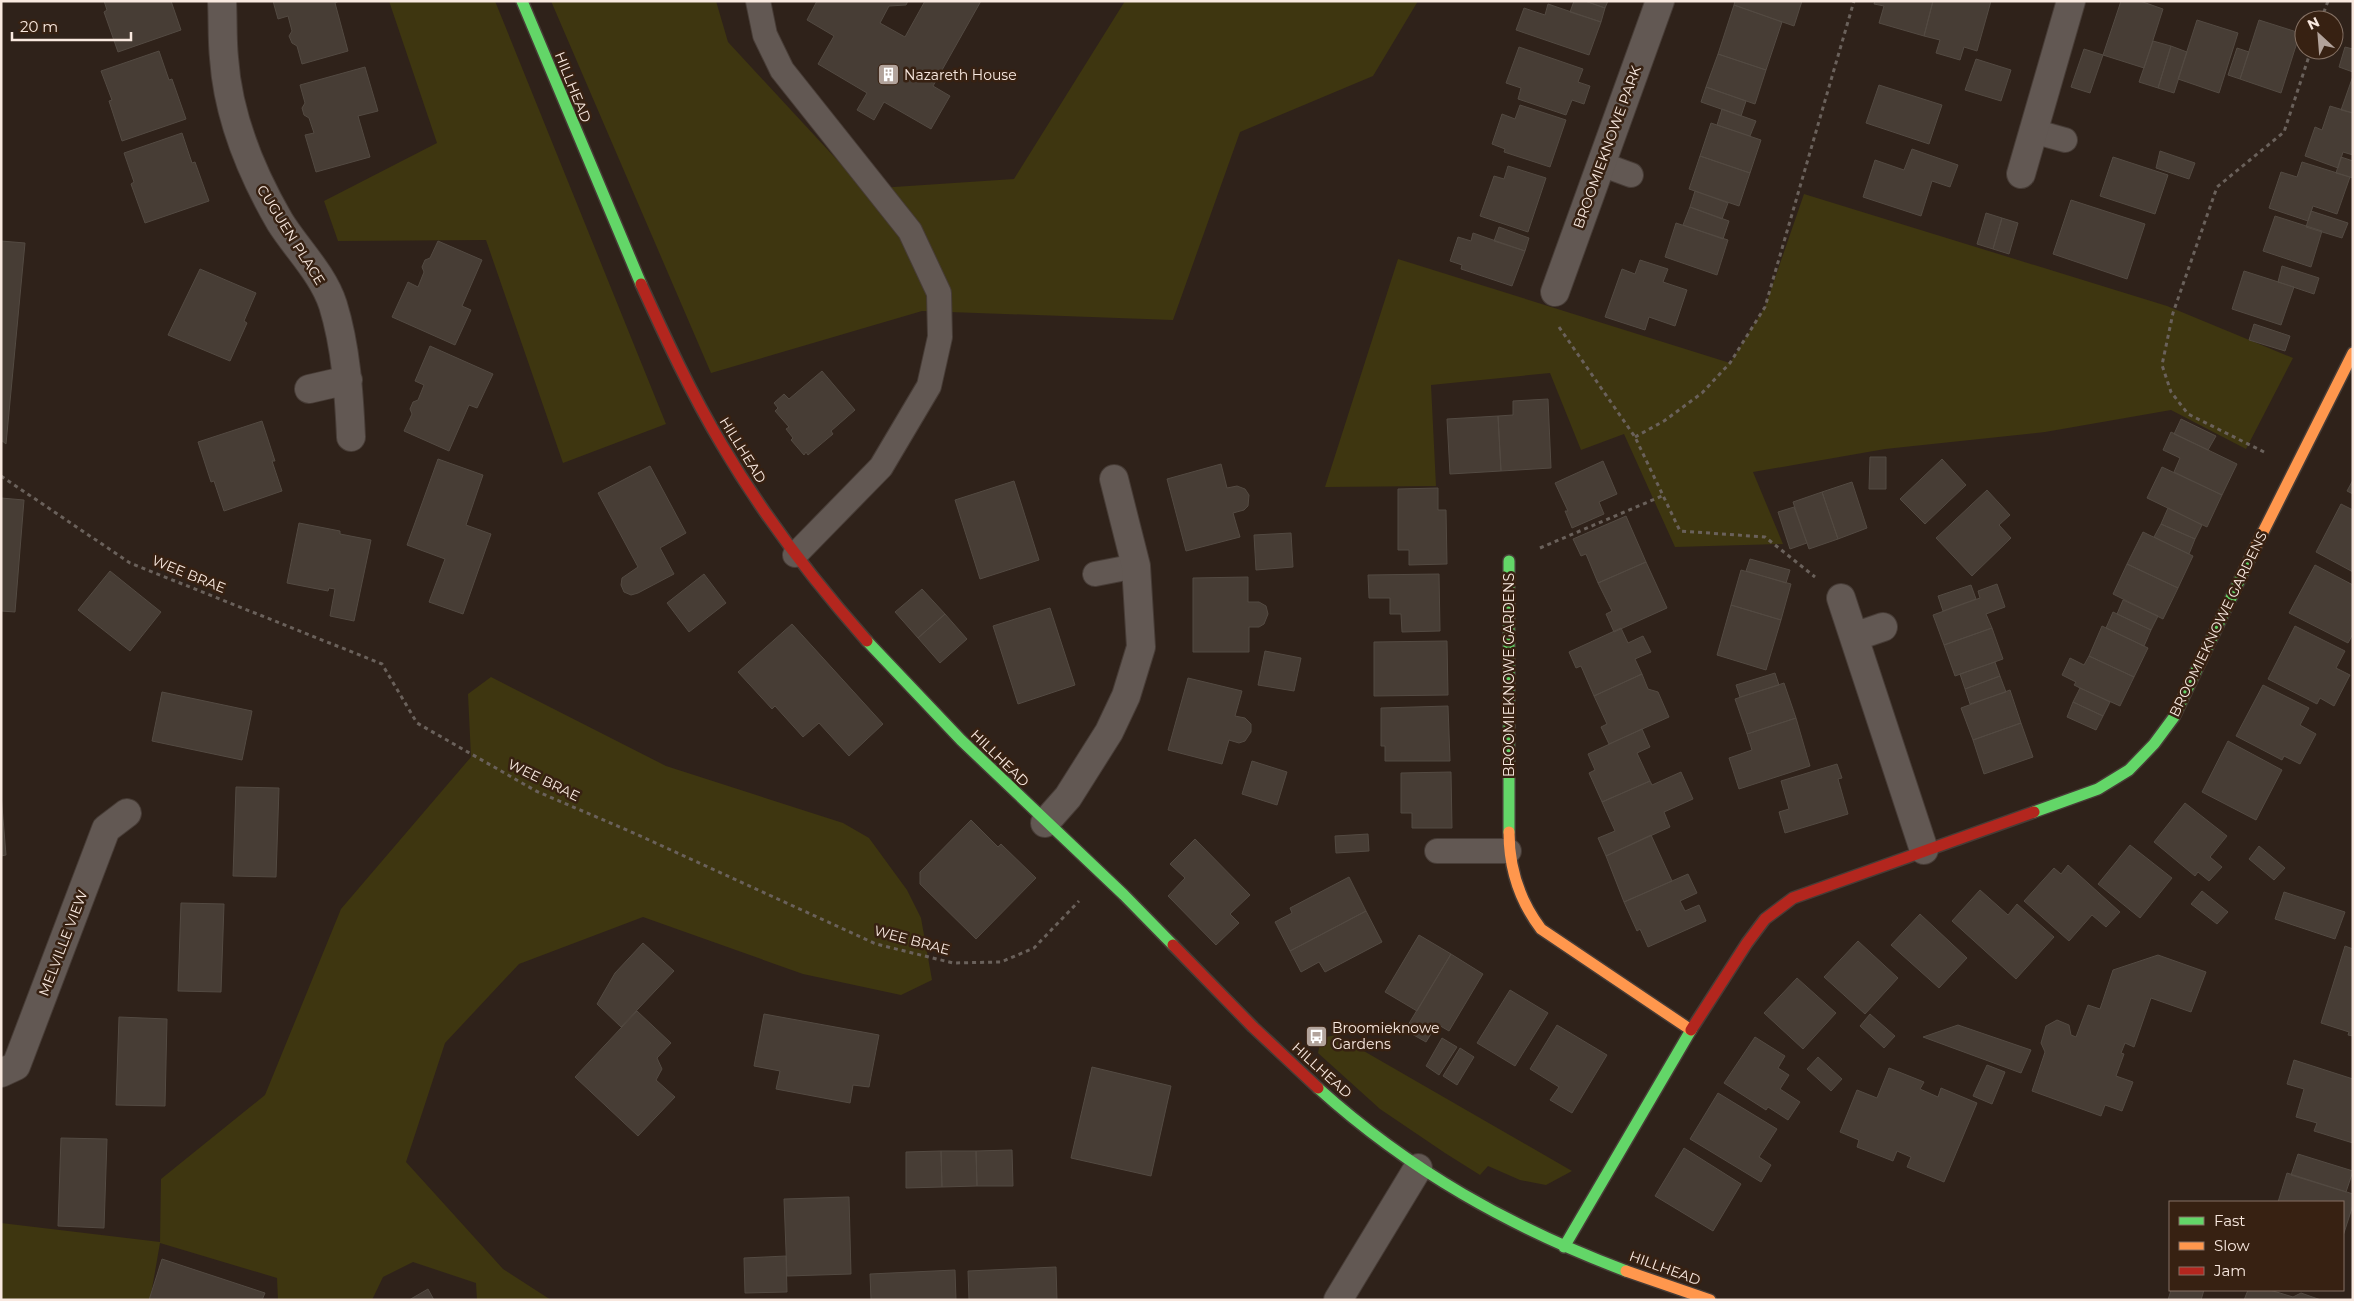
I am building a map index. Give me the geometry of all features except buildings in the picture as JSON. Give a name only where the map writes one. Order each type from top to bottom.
[{"type":"main road","name":"HILLHEAD","points":[[522,1],[578,139],[670,349],[713,431],[742,478],[795,555],[844,615],[959,739],[1103,875],[1280,1054],[1362,1126],[1418,1168],[1479,1205],[1564,1247],[1710,1300]]},
{"type":"main road","name":"BROOMIEKNOWE GARDENS","points":[[1564,1247],[1691,1030],[1765,919],[1793,898],[2098,788],[2130,770],[2154,744],[2174,717],[2294,467],[2353,353]]},
{"type":"main road","name":"BROOMIEKNOWE GARDENS","points":[[1509,561],[1509,851],[1515,884],[1527,911],[1541,929],[1691,1030]]},
{"type":"street","name":"CUGUEN PLACE","points":[[222,1],[224,59],[230,102],[258,184],[282,224],[315,272],[333,304],[348,380],[351,437]]},
{"type":"street","name":"BROOMIEKNOWE PARK","points":[[1555,292],[1660,1]]},
{"type":"street","points":[[2021,174],[2071,1]]},
{"type":"street","points":[[310,389],[348,380]]},
{"type":"street","points":[[1045,822],[1068,797],[1109,732],[1126,696],[1140,647],[1136,566],[1114,479]]},
{"type":"street","points":[[1841,598],[1924,850]]},
{"type":"street","points":[[1854,637],[1883,627]]},
{"type":"street","name":"MELVILLE VIEW","points":[[1,1073],[16,1066],[106,829],[127,813]]},
{"type":"street","points":[[1338,1300],[1418,1168]]},
{"type":"lane","points":[[758,1],[765,35],[782,70],[910,231],[939,293],[940,337],[928,386],[881,467],[795,555]]},
{"type":"lane","points":[[2033,131],[2065,140]]},
{"type":"lane","points":[[1601,164],[1631,175]]},
{"type":"lane","points":[[1095,574],[1136,566]]},
{"type":"lane","points":[[1437,852],[1509,851]]},
{"type":"path","points":[[1635,437],[1664,421],[1702,393],[1730,364],[1765,307],[1854,1]]},
{"type":"path","points":[[2294,467],[2188,414],[2171,392],[2162,365],[2173,313],[2217,187],[2284,132],[2308,60]]},
{"type":"path","points":[[1555,292],[1546,308],[1635,437],[1680,532],[1765,536],[1841,598]]},
{"type":"path","name":"WEE BRAE","points":[[1,476],[130,563],[382,664],[417,723],[536,792],[645,838],[876,944],[953,963],[1000,962],[1034,948],[1103,875]]},
{"type":"path","points":[[1509,561],[1662,496]]},
{"type":"shaded area","points":[[389,1],[495,1],[666,424],[563,463],[486,240],[338,241],[324,201],[437,143]]},
{"type":"shaded area","points":[[551,1],[716,1],[728,42],[864,189],[1014,179],[1125,1],[1418,1],[1373,76],[1240,132],[1173,320],[922,311],[711,373]]},
{"type":"shaded area","points":[[1804,194],[2167,306],[2293,358],[2246,449],[2171,410],[2045,432],[1885,449],[1753,472],[1783,544],[1675,547],[1624,434],[1581,450],[1550,373],[1431,385],[1436,486],[1325,487],[1398,259],[1730,363],[1765,307]]},
{"type":"shaded area","points":[[491,677],[666,766],[843,823],[869,838],[907,890],[921,918],[932,980],[901,995],[803,974],[643,917],[519,964],[445,1043],[406,1162],[503,1269],[551,1300],[477,1300],[476,1283],[413,1262],[383,1277],[372,1300],[278,1300],[277,1278],[160,1243],[150,1300],[1,1300],[1,1223],[160,1242],[161,1179],[265,1095],[341,909],[471,757],[468,694]]},
{"type":"shaded area","points":[[1336,1035],[1572,1171],[1546,1185],[1520,1180],[1488,1166],[1480,1175],[1380,1109],[1318,1053],[1321,1038]]},
{"type":"traffic: fast","points":[[522,1],[641,284]]},
{"type":"traffic: fast","points":[[2034,812],[2098,789],[2129,770],[2154,744],[2174,717],[2253,552]]},
{"type":"traffic: fast","points":[[1509,561],[1509,832]]},
{"type":"traffic: fast","points":[[867,641],[961,740],[1124,895],[1173,945]]},
{"type":"traffic: fast","points":[[1564,1247],[1691,1030]]},
{"type":"traffic: fast","points":[[1318,1088],[1389,1145],[1425,1171],[1463,1194],[1542,1236],[1626,1271]]},
{"type":"traffic: slow","points":[[2253,552],[2353,353]]},
{"type":"traffic: slow","points":[[1509,832],[1513,871],[1521,895],[1541,929],[1691,1030]]},
{"type":"traffic: slow","points":[[1626,1271],[1710,1300]]},
{"type":"traffic: jam","points":[[641,284],[689,386],[754,497],[827,594],[867,641]]},
{"type":"traffic: jam","points":[[1691,1030],[1747,943],[1765,919],[1793,898],[2034,812]]},
{"type":"traffic: jam","points":[[1173,945],[1253,1027],[1318,1088]]},
{"type":"place","name":"Nazareth House","points":[[888,75]]},
{"type":"place","name":"Broomieknowe Gardens","points":[[1316,1036]]}]
